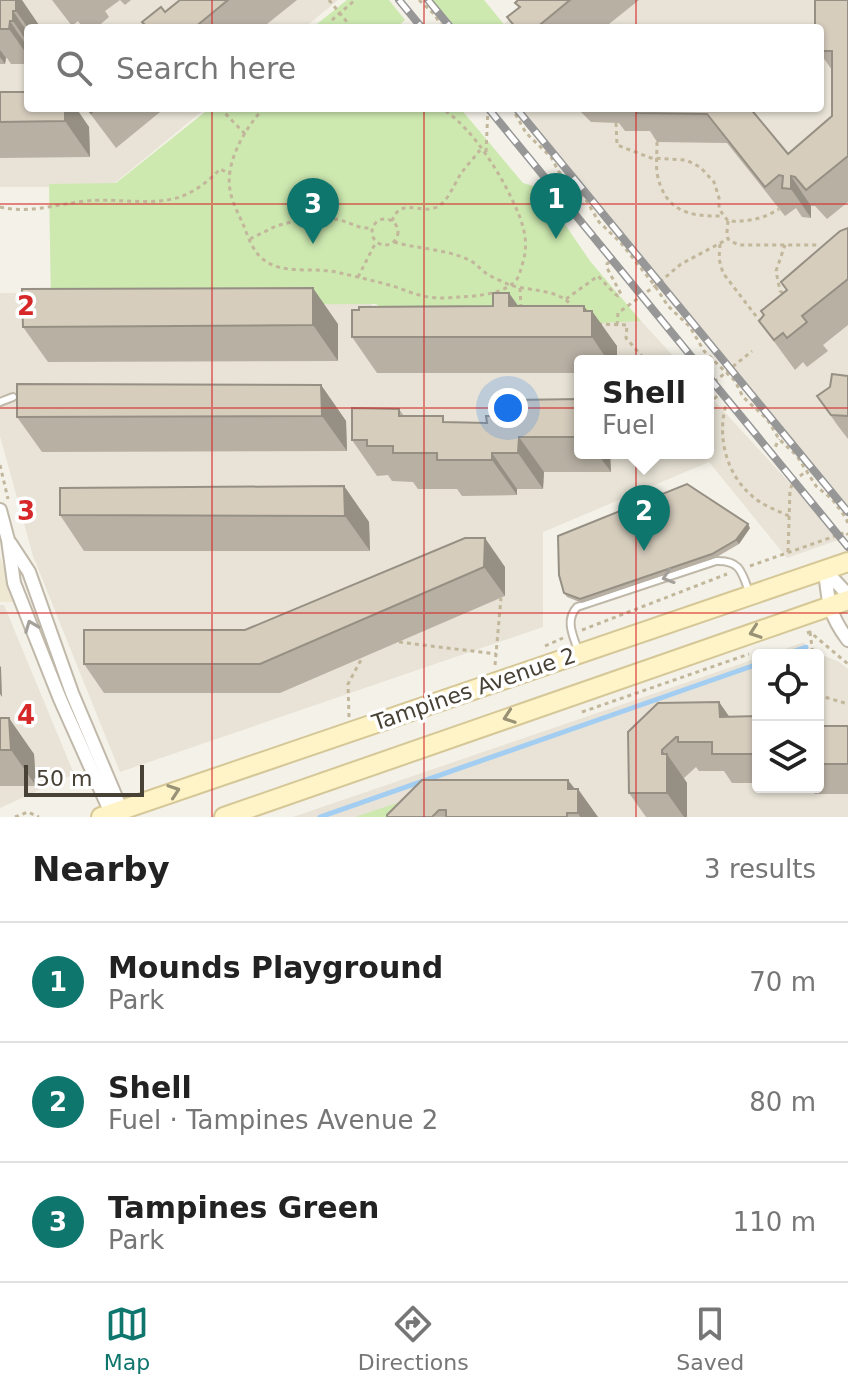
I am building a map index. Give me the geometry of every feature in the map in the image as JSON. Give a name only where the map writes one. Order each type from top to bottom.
[{"type":"main road","name":"Tampines Avenue 2","points":[[111,813],[848,562]]},
{"type":"main road","name":"Tampines Avenue 2","points":[[224,817],[848,598]]},
{"type":"street","points":[[0,510],[14,583],[60,699],[111,813]]},
{"type":"street","points":[[825,570],[848,598]]},
{"type":"street","points":[[825,570],[829,607],[848,640]]},
{"type":"lane","points":[[0,402],[13,397]]},
{"type":"lane","points":[[579,654],[569,624],[570,614],[577,607],[716,561],[729,560],[740,569],[750,595]]},
{"type":"path","points":[[329,0],[349,24]]},
{"type":"path","points":[[331,24],[355,0]]},
{"type":"path","points":[[400,0],[420,24]]},
{"type":"path","points":[[419,0],[440,24]]},
{"type":"path","points":[[224,112],[245,134]]},
{"type":"path","points":[[261,112],[236,151],[229,184],[232,199],[260,257],[272,265],[358,277],[425,297],[483,295],[511,285],[518,277],[526,254],[524,230],[513,199],[486,154],[463,125],[446,112]]},
{"type":"path","points":[[486,154],[488,112]]},
{"type":"path","points":[[491,112],[692,355]]},
{"type":"path","points":[[513,112],[526,133],[551,157],[559,172],[586,200],[599,222],[621,243],[668,306],[690,327],[708,355]]},
{"type":"path","points":[[616,123],[617,145],[651,158],[686,160],[700,167],[714,182],[719,209],[728,221],[728,239]]},
{"type":"path","points":[[657,142],[657,173],[667,200],[682,212],[706,217],[724,216]]},
{"type":"path","points":[[392,221],[394,214],[406,207],[425,209],[437,206],[481,149]]},
{"type":"path","points":[[0,207],[47,209],[86,201],[175,199],[208,182],[220,169],[230,174]]},
{"type":"path","points":[[728,221],[746,222],[768,216],[779,209]]},
{"type":"path","points":[[249,239],[276,226],[299,220],[338,219],[362,228],[372,228]]},
{"type":"path","points":[[394,242],[398,231],[392,221],[379,221],[372,228],[376,242],[387,245],[394,242],[469,259],[487,274],[511,285],[566,299],[577,311]]},
{"type":"path","points":[[591,230],[599,222]]},
{"type":"path","points":[[617,325],[618,313],[642,294],[681,264],[728,239]]},
{"type":"path","points":[[728,239],[738,245],[819,245]]},
{"type":"path","points":[[358,277],[376,242]]},
{"type":"path","points":[[720,243],[719,259],[723,273],[759,320],[768,322]]},
{"type":"path","points":[[785,245],[776,271],[780,291],[791,298]]},
{"type":"path","points":[[566,299],[598,276],[618,296],[621,294],[607,268],[613,259]]},
{"type":"path","points":[[520,287],[521,314]]},
{"type":"path","points":[[588,323],[627,325],[626,338],[641,355]]},
{"type":"path","points":[[714,360],[726,371],[735,381],[743,397],[767,419],[779,439],[797,456],[816,486],[832,499],[848,530],[838,535],[714,382],[726,371],[752,351]]},
{"type":"path","points":[[714,399],[722,392]]},
{"type":"path","points":[[728,399],[722,424],[723,445],[730,464],[749,494],[789,516]]},
{"type":"path","points":[[772,454],[779,439]]},
{"type":"path","points":[[788,552],[790,490],[794,480],[807,471]]},
{"type":"path","points":[[495,665],[501,598]]},
{"type":"path","points":[[798,635],[810,632]]},
{"type":"path","points":[[810,632],[812,649]]},
{"type":"path","points":[[810,632],[848,664]]},
{"type":"path","points":[[399,642],[496,654]]},
{"type":"path","points":[[582,712],[752,652]]},
{"type":"path","points":[[349,717],[348,684],[362,658]]},
{"type":"path","points":[[824,697],[848,704]]},
{"type":"path","points":[[15,817],[28,812],[39,817]]},
{"type":"shaded area","points":[[0,0],[338,0],[309,24],[24,24],[24,112],[201,112],[110,187],[0,187]]},
{"type":"shaded area","points":[[533,0],[848,0],[848,516],[517,112],[824,112],[824,24],[504,24]]},
{"type":"shaded area","points":[[0,293],[371,293],[372,320],[641,321],[672,355],[574,355],[574,459],[714,459],[714,401],[841,539],[787,558],[709,462],[543,532],[543,627],[120,772],[33,556],[0,436]]},
{"type":"shaded area","points":[[0,557],[17,602],[0,602]]},
{"type":"shaded area","points":[[0,605],[4,605],[74,774],[0,808]]},
{"type":"shaded area","points":[[804,642],[806,649],[785,649]]},
{"type":"shaded area","points":[[824,656],[848,669],[848,817],[293,817],[752,660],[752,793],[824,793]]},
{"type":"green space","points":[[347,0],[389,0],[405,20],[400,24],[317,24]]},
{"type":"green space","points":[[428,0],[484,0],[504,24],[447,24]]},
{"type":"green space","points":[[205,112],[463,112],[523,183],[540,188],[590,261],[641,321],[419,333],[376,304],[51,305],[49,184],[116,183]]},
{"type":"green space","points":[[406,800],[406,817],[355,817]]},
{"type":"building","points":[[0,0],[16,0],[16,11],[13,11],[9,29],[0,29]]},
{"type":"building","points":[[180,0],[228,0],[199,24],[142,22],[161,7],[165,12]]},
{"type":"building","points":[[518,0],[570,0],[541,24],[513,24],[507,17],[520,7],[515,3]]},
{"type":"building","points":[[815,0],[848,0],[848,156],[806,190],[791,176],[791,189],[782,188],[783,176],[779,175],[765,187],[707,114],[637,113],[753,112],[788,154],[832,116],[832,51],[824,51],[824,24],[815,24]]},
{"type":"building","points":[[0,92],[24,92],[24,112],[65,112],[65,121],[0,122]]},
{"type":"building","points":[[848,228],[848,279],[802,316],[807,322],[787,338],[783,333],[774,340],[759,321],[764,315],[761,311],[787,290],[781,282],[840,231]]},
{"type":"building","points":[[313,288],[313,325],[23,327],[22,289]]},
{"type":"building","points":[[493,293],[509,293],[509,306],[584,306],[584,311],[592,311],[592,337],[352,337],[352,310],[359,310],[359,307],[493,306]]},
{"type":"building","points":[[832,374],[848,376],[848,416],[831,415],[817,396],[830,387]]},
{"type":"building","points":[[17,384],[321,385],[322,416],[17,417]]},
{"type":"building","points":[[574,399],[574,437],[519,437],[518,453],[492,453],[492,460],[437,460],[437,453],[393,453],[393,446],[367,446],[367,440],[352,440],[352,408],[399,409],[399,416],[443,416],[443,422],[487,423],[486,416],[512,416],[512,400]]},
{"type":"building","points":[[687,484],[748,524],[736,540],[712,554],[580,599],[564,593],[559,575],[558,536]]},
{"type":"building","points":[[344,486],[345,516],[60,515],[60,488]]},
{"type":"building","points":[[465,538],[485,538],[484,567],[260,664],[84,664],[84,630],[245,630]]},
{"type":"building","points":[[719,702],[720,717],[752,716],[752,754],[712,754],[712,742],[678,742],[676,737],[662,750],[662,754],[667,754],[667,793],[629,793],[628,732],[658,703]]},
{"type":"building","points":[[0,718],[9,718],[11,750],[0,750]]},
{"type":"building","points":[[824,726],[848,726],[848,764],[824,764]]},
{"type":"building","points":[[422,780],[568,780],[568,789],[578,789],[578,813],[567,813],[567,817],[446,817],[446,810],[439,810],[432,817],[387,817]]},
{"type":"waterway","points":[[800,649],[806,647]]},
{"type":"waterway","points":[[320,817],[752,666]]},
{"type":"railway","points":[[399,0],[419,24]]},
{"type":"railway","points":[[428,0],[448,24]]},
{"type":"railway","points":[[491,112],[690,355]]},
{"type":"railway","points":[[519,112],[848,512]]},
{"type":"railway","points":[[714,383],[848,547]]},
{"type":"place","name":"Mounds Playground","points":[[556,239]]},
{"type":"place","name":"Tampines Green","points":[[313,244]]},
{"type":"place","name":"Shell","points":[[644,551]]}]
